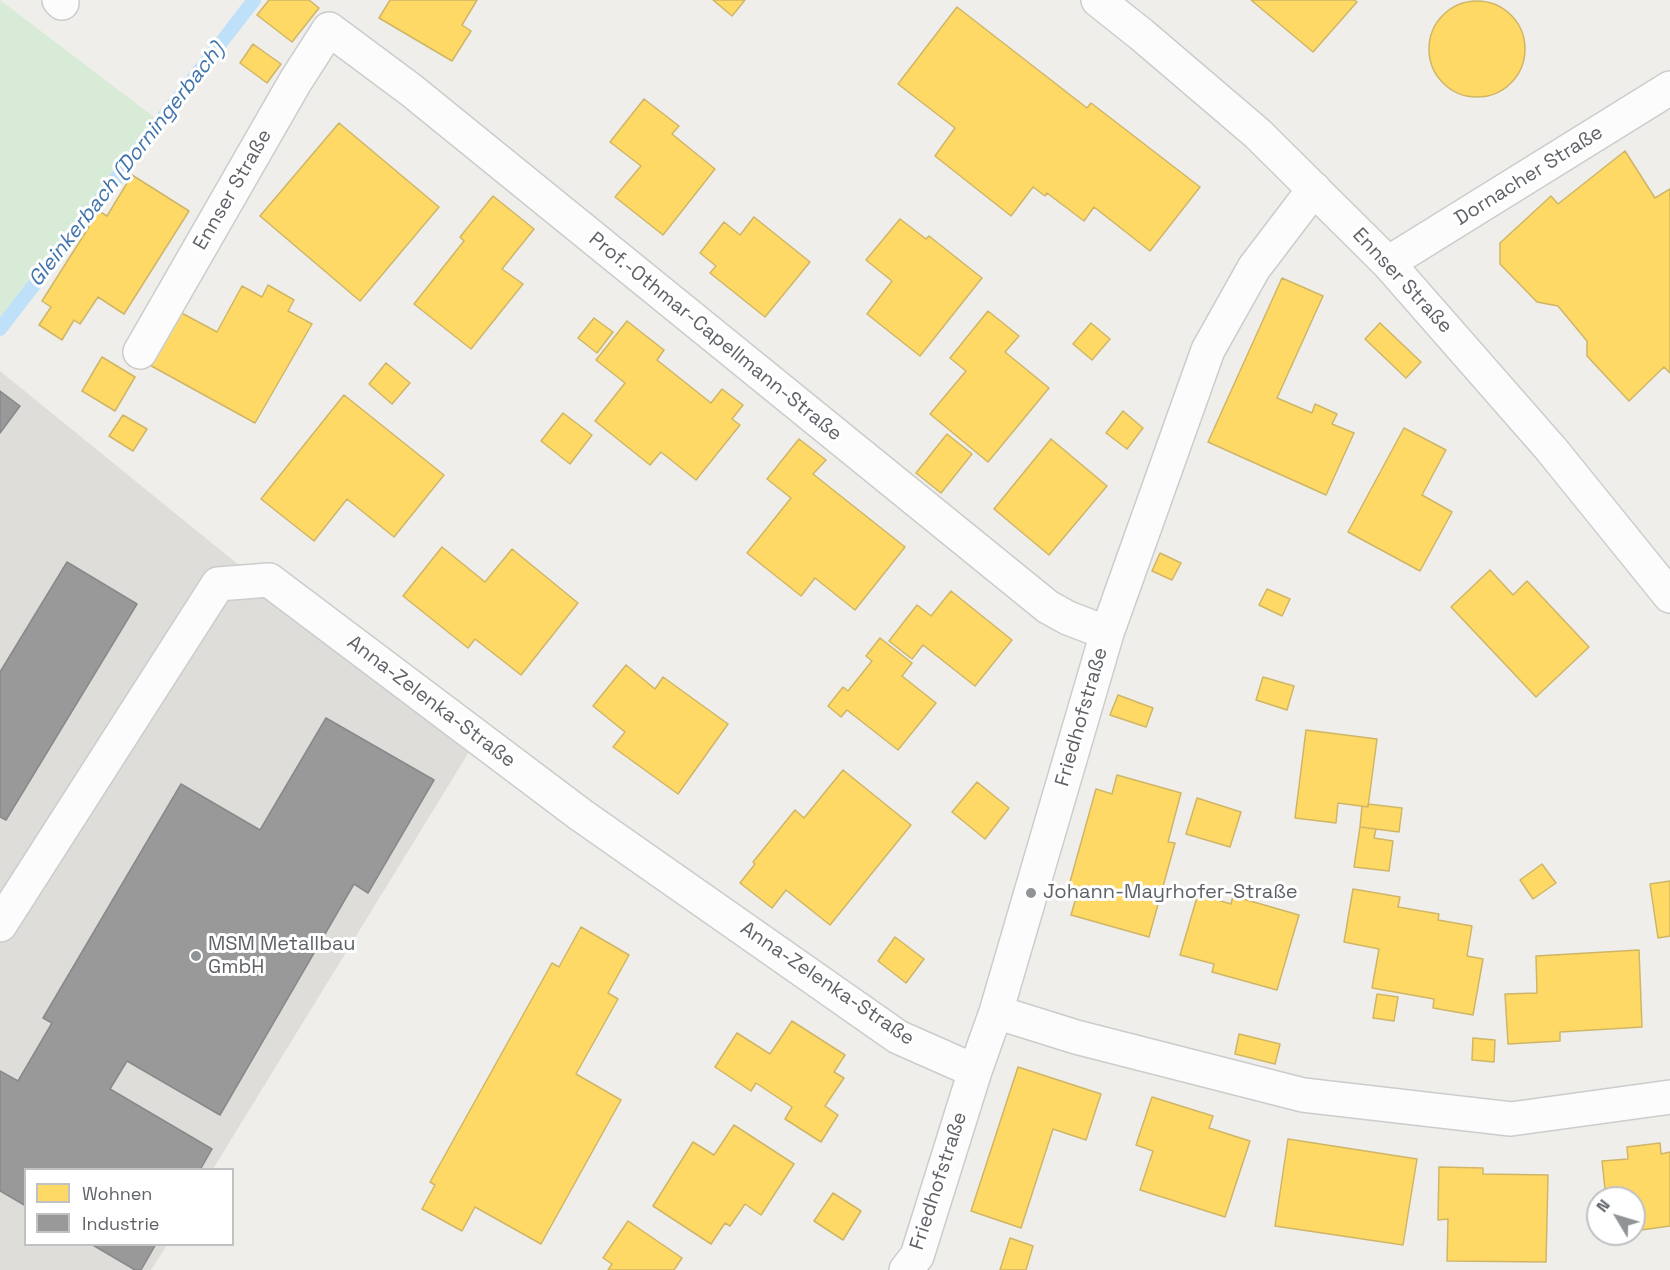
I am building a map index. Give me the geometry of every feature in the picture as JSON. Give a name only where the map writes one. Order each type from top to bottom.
[{"type":"street","name":"Ennser Straße","points":[[1098,0],[1258,134],[1388,264],[1551,449],[1670,596]]},
{"type":"street","name":"Ennser Straße","points":[[140,352],[295,82],[329,29]]},
{"type":"street","name":"Prof.-Othmar-Capellmann-Straße","points":[[329,29],[411,90],[1048,607],[1068,618],[1107,633]]},
{"type":"street","name":"Dornacher Straße","points":[[1388,264],[1670,88]]},
{"type":"street","name":"Friedhofstraße","points":[[906,1270],[916,1256],[996,1012],[1107,633],[1208,350],[1254,267],[1314,189]]},
{"type":"street","name":"Anna-Zelenka-Straße","points":[[0,925],[218,584],[269,580],[581,815],[898,1037],[975,1071]]},
{"type":"street","points":[[996,1012],[1076,1037],[1303,1095],[1511,1119],[1670,1097]]},
{"type":"shaded area","points":[[0,371],[469,752],[214,1168],[24,1168],[24,1246],[166,1246],[151,1270],[0,1270]]},
{"type":"green space","points":[[0,0],[154,117],[0,321]]},
{"type":"building: Wohnen","points":[[269,0],[309,0],[319,8],[292,42],[257,15]]},
{"type":"building: Wohnen","points":[[390,0],[477,0],[462,25],[471,31],[452,61],[379,18]]},
{"type":"building: Wohnen","points":[[713,0],[745,0],[732,16]]},
{"type":"building: Wohnen","points":[[1251,0],[1354,0],[1357,2],[1313,52]]},
{"type":"building: Wohnen","points":[[1477,1],[1495,4],[1511,15],[1522,31],[1525,49],[1522,67],[1511,83],[1495,94],[1477,97],[1459,94],[1443,83],[1432,67],[1429,49],[1432,31],[1443,15],[1459,4]]},
{"type":"building: Wohnen","points":[[957,7],[1087,108],[1091,103],[1200,187],[1150,251],[1094,207],[1084,221],[1047,193],[1045,196],[1033,187],[1011,216],[935,156],[955,128],[898,84]]},
{"type":"building: Wohnen","points":[[253,44],[281,64],[267,83],[240,63]]},
{"type":"building: Wohnen","points":[[644,99],[679,126],[672,134],[715,169],[663,235],[615,197],[641,166],[610,142]]},
{"type":"building: Wohnen","points":[[339,123],[439,207],[360,301],[260,216]]},
{"type":"building: Wohnen","points":[[1625,151],[1655,198],[1670,189],[1670,373],[1664,367],[1629,401],[1587,356],[1587,341],[1558,306],[1537,302],[1500,264],[1500,243],[1551,196],[1558,204]]},
{"type":"building: Wohnen","points":[[132,175],[189,211],[124,314],[98,297],[80,324],[74,320],[62,340],[39,325],[51,307],[42,301],[99,211],[107,216]]},
{"type":"building: Wohnen","points":[[493,196],[534,229],[502,269],[523,284],[471,349],[414,304],[464,241],[460,237]]},
{"type":"building: Wohnen","points":[[754,217],[810,262],[765,317],[710,273],[716,266],[700,253],[724,222],[740,235]]},
{"type":"building: Wohnen","points":[[900,219],[926,239],[929,236],[982,278],[920,356],[867,314],[892,281],[866,260]]},
{"type":"building: Wohnen","points":[[1282,278],[1323,296],[1277,398],[1312,413],[1315,404],[1337,414],[1332,424],[1354,433],[1326,495],[1208,442]]},
{"type":"building: Wohnen","points":[[268,285],[294,300],[288,311],[312,324],[255,423],[146,363],[176,310],[217,332],[242,286],[262,297]]},
{"type":"building: Wohnen","points":[[988,311],[1019,336],[1005,352],[1049,388],[988,462],[930,414],[966,371],[950,358]]},
{"type":"building: Wohnen","points":[[594,318],[613,332],[597,353],[578,338]]},
{"type":"building: Wohnen","points":[[627,321],[664,350],[657,360],[711,403],[722,389],[743,405],[732,419],[740,425],[696,480],[661,452],[650,465],[595,421],[625,383],[596,360]]},
{"type":"building: Wohnen","points":[[1091,323],[1110,339],[1092,360],[1073,344]]},
{"type":"building: Wohnen","points":[[1380,323],[1421,362],[1406,378],[1365,339]]},
{"type":"building: Wohnen","points":[[102,357],[135,377],[115,411],[82,391]]},
{"type":"building: Wohnen","points":[[386,363],[410,383],[392,404],[369,384]]},
{"type":"building: Wohnen","points":[[344,395],[444,475],[394,537],[347,499],[314,541],[261,499]]},
{"type":"building: Wohnen","points":[[1123,411],[1143,428],[1127,449],[1106,433]]},
{"type":"building: Wohnen","points":[[563,413],[592,435],[570,464],[541,441]]},
{"type":"building: Wohnen","points":[[123,415],[147,429],[133,451],[109,436]]},
{"type":"building: Wohnen","points":[[1404,428],[1446,450],[1422,495],[1452,512],[1420,571],[1348,532]]},
{"type":"building: Wohnen","points":[[947,434],[972,454],[941,493],[916,473]]},
{"type":"building: Wohnen","points":[[799,439],[826,460],[813,474],[905,547],[855,610],[815,578],[801,596],[747,553],[791,498],[767,479]]},
{"type":"building: Wohnen","points":[[1051,439],[1107,486],[1049,555],[994,509]]},
{"type":"building: Wohnen","points":[[442,547],[485,582],[512,549],[578,603],[521,675],[475,639],[468,648],[403,596]]},
{"type":"building: Wohnen","points":[[1160,553],[1181,563],[1172,580],[1152,571]]},
{"type":"building: Wohnen","points":[[1490,570],[1513,595],[1527,581],[1589,647],[1536,697],[1451,607]]},
{"type":"building: Wohnen","points":[[1267,589],[1290,599],[1282,616],[1259,605]]},
{"type":"building: Wohnen","points":[[951,591],[1012,640],[975,686],[923,645],[912,659],[889,641],[917,605],[931,616]]},
{"type":"building: Wohnen","points":[[880,638],[912,663],[902,676],[936,703],[898,750],[847,710],[841,717],[828,706],[843,687],[848,691],[872,661],[866,656]]},
{"type":"building: Wohnen","points":[[626,665],[655,689],[663,677],[728,724],[678,794],[613,747],[625,732],[593,706]]},
{"type":"building: Wohnen","points":[[1263,677],[1294,686],[1287,710],[1256,700]]},
{"type":"building: Wohnen","points":[[1118,695],[1153,708],[1146,727],[1110,715]]},
{"type":"building: Wohnen","points":[[1306,730],[1377,739],[1368,807],[1338,803],[1336,823],[1295,818]]},
{"type":"building: Wohnen","points":[[843,770],[911,825],[830,925],[786,890],[772,908],[740,883],[755,864],[753,862],[795,810],[804,818]]},
{"type":"building: Wohnen","points":[[1117,775],[1181,793],[1168,842],[1175,843],[1149,937],[1071,915],[1078,891],[1068,889],[1096,789],[1112,794]]},
{"type":"building: Wohnen","points":[[977,782],[1009,808],[985,839],[952,812]]},
{"type":"building: Wohnen","points":[[1197,798],[1241,812],[1230,847],[1186,834]]},
{"type":"building: Wohnen","points":[[1368,804],[1402,808],[1399,832],[1360,827],[1362,806],[1368,807]]},
{"type":"building: Wohnen","points":[[1360,827],[1376,829],[1374,838],[1393,841],[1389,871],[1354,867]]},
{"type":"building: Wohnen","points":[[1542,864],[1556,883],[1533,899],[1520,880]]},
{"type":"building: Wohnen","points":[[1670,881],[1670,936],[1658,938],[1650,884]]},
{"type":"building: Wohnen","points":[[1353,889],[1400,897],[1398,907],[1439,914],[1438,920],[1472,926],[1467,956],[1483,959],[1473,1015],[1433,1008],[1434,999],[1372,988],[1379,949],[1344,942]]},
{"type":"building: Wohnen","points":[[1198,894],[1231,904],[1233,896],[1299,915],[1277,990],[1212,972],[1214,964],[1180,955]]},
{"type":"building: Wohnen","points":[[581,927],[629,955],[608,993],[618,999],[576,1074],[621,1100],[541,1244],[475,1207],[462,1231],[422,1209],[435,1185],[430,1182],[552,963],[559,967]]},
{"type":"building: Wohnen","points":[[895,937],[924,959],[906,983],[878,961]]},
{"type":"building: Wohnen","points":[[1639,950],[1642,1027],[1560,1032],[1560,1041],[1508,1044],[1505,994],[1537,993],[1536,956]]},
{"type":"building: Wohnen","points":[[1377,994],[1398,997],[1394,1021],[1373,1018]]},
{"type":"building: Wohnen","points":[[792,1021],[845,1055],[834,1072],[844,1078],[825,1106],[838,1115],[821,1142],[785,1119],[792,1107],[756,1083],[751,1091],[715,1067],[737,1033],[770,1054]]},
{"type":"building: Wohnen","points":[[1239,1034],[1280,1044],[1275,1064],[1235,1054]]},
{"type":"building: Wohnen","points":[[1473,1038],[1495,1040],[1494,1062],[1472,1060]]},
{"type":"building: Wohnen","points":[[1018,1067],[1101,1094],[1086,1140],[1053,1129],[1021,1228],[971,1211]]},
{"type":"building: Wohnen","points":[[1152,1097],[1213,1116],[1209,1128],[1250,1141],[1225,1217],[1140,1190],[1153,1151],[1136,1145]]},
{"type":"building: Wohnen","points":[[734,1125],[794,1164],[761,1215],[745,1204],[730,1226],[725,1223],[711,1244],[653,1206],[693,1142],[714,1155]]},
{"type":"building: Wohnen","points":[[1288,1139],[1417,1159],[1403,1245],[1275,1226]]},
{"type":"building: Wohnen","points":[[1660,1143],[1661,1154],[1670,1152],[1670,1226],[1646,1229],[1646,1186],[1605,1186],[1602,1161],[1628,1159],[1627,1147]]},
{"type":"building: Wohnen","points":[[1439,1167],[1483,1168],[1483,1174],[1548,1175],[1546,1262],[1447,1261],[1448,1219],[1438,1220]]},
{"type":"building: Wohnen","points":[[833,1193],[861,1211],[843,1240],[814,1221]]},
{"type":"building: Wohnen","points":[[628,1221],[682,1258],[674,1270],[608,1270],[612,1264],[603,1258]]},
{"type":"building: Wohnen","points":[[1010,1238],[1033,1246],[1026,1270],[1000,1270]]},
{"type":"building: Industrie","points":[[0,391],[20,406],[0,433]]},
{"type":"building: Industrie","points":[[67,562],[137,604],[6,820],[0,817],[0,672]]},
{"type":"building: Industrie","name":"MSM Metallbau GmbH","points":[[326,718],[434,780],[368,893],[354,884],[220,1115],[127,1061],[110,1089],[212,1149],[201,1168],[24,1168],[24,1205],[0,1191],[0,1071],[18,1081],[52,1023],[43,1018],[181,784],[260,830]]},
{"type":"building: Industrie","points":[[94,1246],[155,1246],[141,1270],[135,1270]]},
{"type":"waterway","name":"Gleinkerbach (Dorningerbach)","points":[[0,329],[254,0]]},
{"type":"place","name":"Johann-Mayrhofer-Straße","points":[[1031,893]]},
{"type":"place","name":"MSM Metallbau GmbH","points":[[196,956]]}]
